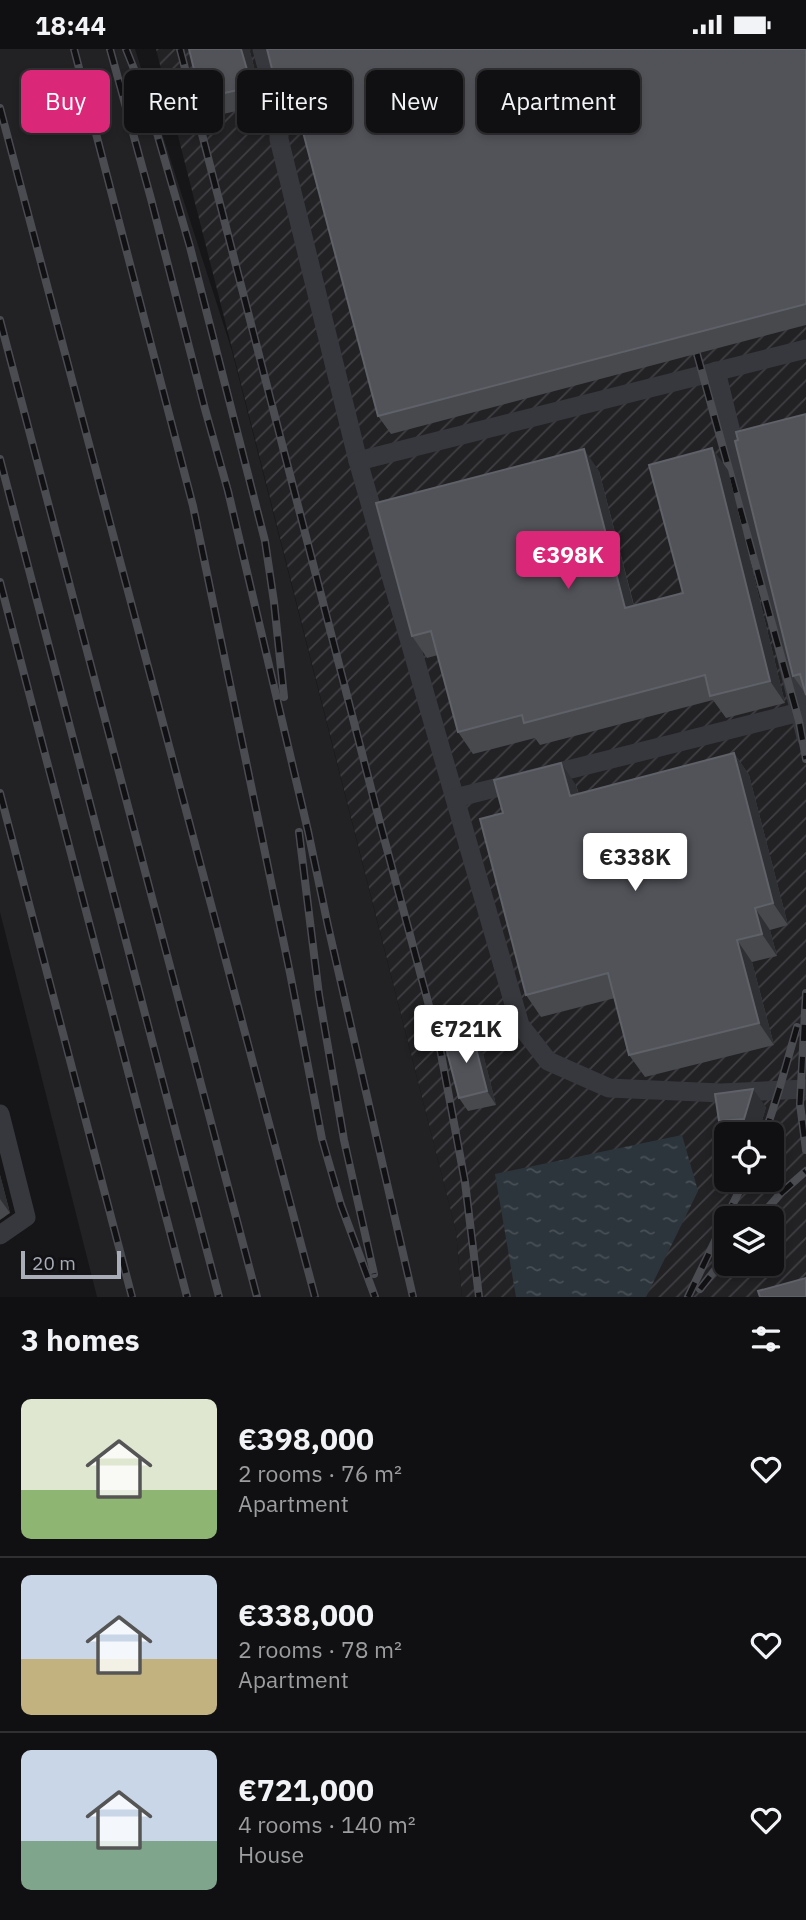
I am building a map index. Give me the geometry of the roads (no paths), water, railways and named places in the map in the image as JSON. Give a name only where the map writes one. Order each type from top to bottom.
[{"type":"lane","points":[[262,49],[279,112],[279,139],[358,461],[520,1025],[548,1061],[609,1088],[721,1093],[806,1089]]},
{"type":"lane","points":[[358,461],[806,349]]},
{"type":"lane","points":[[716,371],[806,737]]},
{"type":"lane","points":[[454,798],[800,712]]},
{"type":"lane","points":[[0,1114],[26,1217],[0,1235]]},
{"type":"water","points":[[682,1135],[698,1191],[646,1297],[516,1297],[495,1174]]},
{"type":"railway","points":[[74,49],[193,506],[322,1139],[341,1205],[375,1297]]},
{"type":"railway","points":[[110,49],[228,491],[413,1297]]},
{"type":"railway","points":[[126,49],[150,109],[190,247],[265,541],[284,697]]},
{"type":"railway","points":[[180,49],[439,1043],[465,1182],[479,1297]]},
{"type":"railway","points":[[0,108],[315,1297]]},
{"type":"railway","points":[[0,320],[257,1297]]},
{"type":"railway","points":[[697,354],[799,721],[806,759]]},
{"type":"railway","points":[[0,459],[219,1297]]},
{"type":"railway","points":[[0,582],[187,1297]]},
{"type":"railway","points":[[0,793],[132,1297]]},
{"type":"railway","points":[[299,832],[319,995],[344,1140],[374,1274]]},
{"type":"railway","points":[[806,993],[800,1104],[806,1150]]},
{"type":"railway","points":[[769,1122],[797,1027]]},
{"type":"railway","points":[[770,1206],[806,1171]]},
{"type":"railway","points":[[732,1206],[739,1192]]},
{"type":"railway","points":[[688,1297],[714,1243]]},
{"type":"railway","points":[[700,1289],[714,1271]]}]
